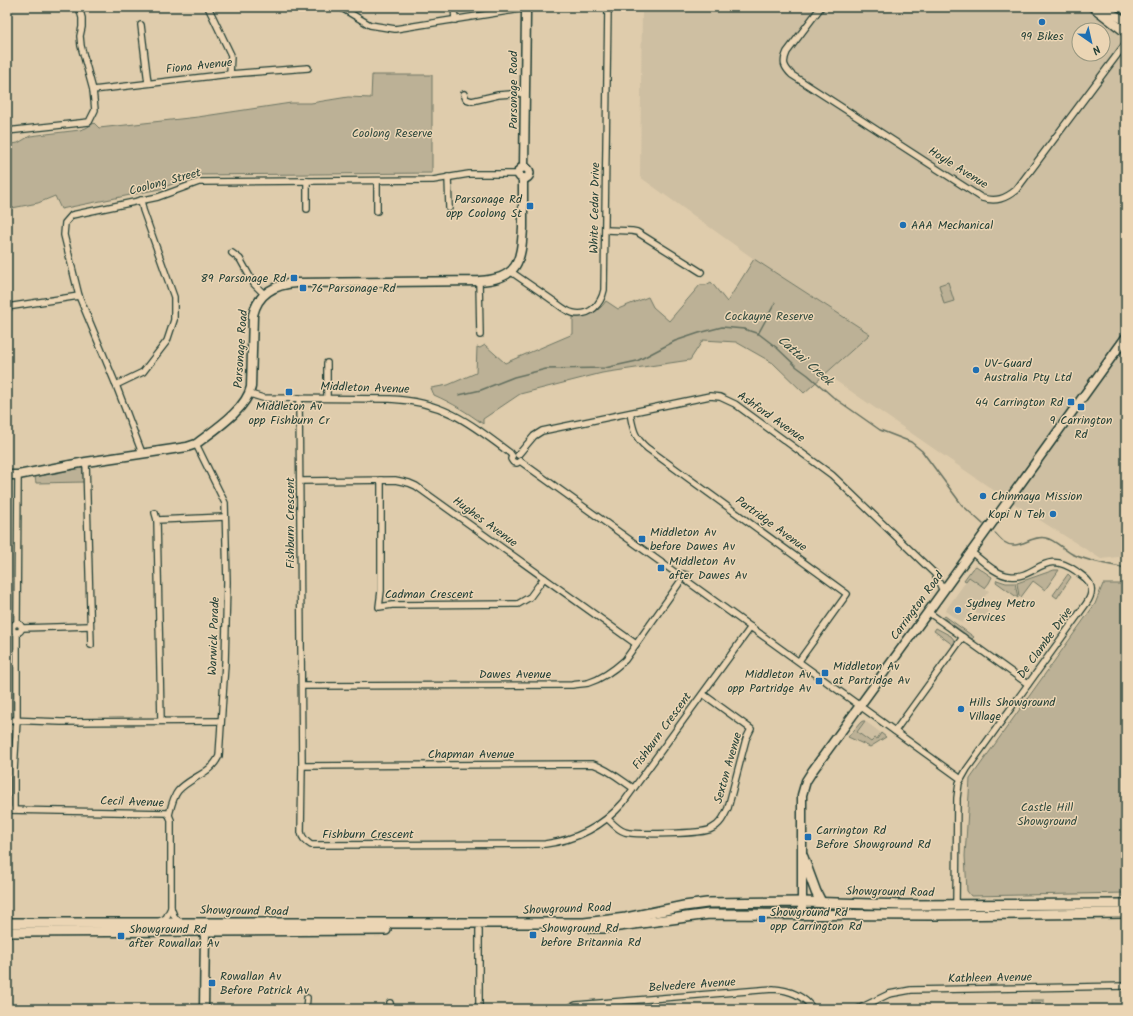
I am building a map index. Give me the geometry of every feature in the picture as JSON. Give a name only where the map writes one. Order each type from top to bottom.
[{"type":"main road","points":[[803,858],[821,902]]},
{"type":"main road","name":"Showground Road","points":[[7,932],[329,924],[584,923],[626,918],[684,906],[707,903],[821,902],[904,905],[956,910],[1126,913]]},
{"type":"main road","name":"Showground Road","points":[[7,923],[179,922],[205,926],[479,930],[604,928],[709,914],[802,914],[1126,904]]},
{"type":"street","points":[[7,131],[89,122],[95,110],[93,90],[81,46],[80,36],[82,27],[79,7]]},
{"type":"street","points":[[208,7],[231,55],[230,74]]},
{"type":"street","points":[[340,7],[370,25],[392,29],[524,9]]},
{"type":"street","points":[[454,7],[455,20]]},
{"type":"street","name":"White Cedar Drive","points":[[510,271],[572,312],[584,313],[593,310],[601,301],[604,290],[606,230],[608,7]]},
{"type":"street","name":"Hoyle Avenue","points":[[821,7],[784,59],[784,65],[792,75],[982,198],[991,200],[1000,200],[1008,197],[1016,190],[1126,43]]},
{"type":"street","points":[[1093,7],[1125,28],[1124,36],[1126,39]]},
{"type":"street","points":[[1105,7],[1113,14],[1126,21]]},
{"type":"street","name":"Parsonage Road","points":[[521,176],[520,169],[524,167],[524,9]]},
{"type":"street","points":[[141,25],[148,83]]},
{"type":"street","name":"Fiona Avenue","points":[[93,90],[230,74],[308,68]]},
{"type":"street","points":[[464,94],[466,98],[472,101],[498,95],[525,93]]},
{"type":"street","name":"Coolong Street","points":[[142,453],[79,296],[64,235],[65,223],[72,215],[164,195],[199,182],[433,180],[469,174],[521,176]]},
{"type":"street","points":[[232,253],[240,259],[254,284],[264,294],[272,288],[288,284],[494,280],[503,277],[510,271],[519,258],[522,249],[521,176]]},
{"type":"street","points":[[448,177],[449,208]]},
{"type":"street","points":[[307,181],[307,209]]},
{"type":"street","points":[[376,181],[377,211]]},
{"type":"street","points":[[116,385],[143,372],[167,341],[174,320],[174,297],[141,200]]},
{"type":"street","points":[[606,230],[637,232],[701,272]]},
{"type":"street","points":[[479,281],[480,335]]},
{"type":"street","name":"Parsonage Road","points":[[7,475],[18,475],[86,462],[187,447],[196,444],[241,407],[250,394],[253,315],[257,303],[264,294]]},
{"type":"street","points":[[7,307],[79,296]]},
{"type":"street","name":"Carrington Road","points":[[802,914],[802,802],[803,788],[812,770],[944,591],[1126,337]]},
{"type":"street","points":[[327,363],[327,397]]},
{"type":"street","name":"Middleton Avenue","points":[[250,394],[263,398],[327,397],[406,399],[438,407],[464,420],[515,455]]},
{"type":"street","name":"Ashford Avenue","points":[[515,455],[542,430],[710,396],[720,397],[735,404],[832,475],[935,574],[944,591]]},
{"type":"street","name":"Fishburn Crescent","points":[[299,398],[302,686],[301,836],[311,845],[545,844],[572,839],[608,819],[623,803],[751,627]]},
{"type":"street","name":"Partridge Avenue","points":[[630,413],[634,433],[639,441],[647,448],[848,594],[799,661]]},
{"type":"street","name":"Warwick Parade","points":[[169,815],[174,797],[179,790],[209,769],[219,756],[225,664],[227,582],[225,503],[196,444]]},
{"type":"street","points":[[515,455],[520,458],[520,461],[684,583],[687,581],[961,779]]},
{"type":"street","points":[[86,462],[91,645]]},
{"type":"street","points":[[14,810],[14,771],[17,720],[14,628],[18,475]]},
{"type":"street","name":"Hughes Avenue","points":[[301,480],[403,481],[416,486],[636,644]]},
{"type":"street","name":"Cadman Crescent","points":[[381,480],[381,592],[379,607],[392,605],[518,604],[530,597],[544,578]]},
{"type":"street","points":[[155,513],[158,520],[161,721]]},
{"type":"street","points":[[158,520],[225,517]]},
{"type":"street","name":"De Clambe Drive","points":[[956,910],[957,798],[961,779],[1089,600],[1092,592],[1090,584],[1084,577],[1065,564],[1048,563],[1019,575],[1006,575],[997,571],[971,552]]},
{"type":"street","name":"Dawes Avenue","points":[[302,686],[572,685],[588,683],[615,669],[625,660],[680,579]]},
{"type":"street","points":[[928,612],[1028,684]]},
{"type":"street","points":[[14,628],[21,631],[22,628],[90,626]]},
{"type":"street","points":[[895,732],[963,637]]},
{"type":"street","name":"Sexton Avenue","points":[[608,819],[624,832],[636,833],[693,832],[710,830],[724,818],[746,739],[751,729],[703,694]]},
{"type":"street","points":[[7,720],[60,722],[221,721]]},
{"type":"street","name":"Chapman Avenue","points":[[302,766],[593,764],[602,767],[633,788]]},
{"type":"street","name":"Cecil Avenue","points":[[7,810],[167,813],[171,820],[171,908],[174,916],[179,922]]},
{"type":"street","points":[[157,923],[166,918],[171,908]]},
{"type":"street","points":[[204,1009],[205,926]]},
{"type":"street","points":[[479,930],[479,1009]]},
{"type":"street","name":"Kathleen Avenue","points":[[858,1009],[889,994],[911,990],[1126,986]]},
{"type":"street","name":"Belvedere Avenue","points":[[567,1009],[576,1005],[773,989],[788,991],[796,994],[805,1000],[813,1009]]},
{"type":"street","points":[[306,1009],[307,998]]},
{"type":"shaded area","points":[[642,7],[1126,7],[1126,556],[1101,559],[1002,496],[826,374],[870,334],[754,259],[640,177]]},
{"type":"shaded area","points":[[969,577],[989,591],[979,604],[988,611],[984,618],[972,609],[962,623],[945,611]]},
{"type":"shaded area","points":[[865,721],[881,733],[877,739],[872,742],[857,732]]},
{"type":"green space","name":"Coolong Reserve","points":[[372,75],[432,75],[432,173],[195,175],[160,189],[61,209],[55,196],[38,203],[7,209],[7,145],[18,143],[30,136],[80,130],[94,123],[99,128],[198,117],[291,103],[311,103],[348,97],[371,98]]},
{"type":"green space","name":"Cockayne Reserve","points":[[754,259],[870,334],[804,393],[773,363],[736,342],[703,340],[690,360],[602,373],[520,394],[483,419],[483,424],[459,408],[434,395],[431,388],[448,385],[476,373],[477,347],[480,348],[485,345],[505,363],[573,334],[573,317],[592,314],[606,301],[618,309],[648,297],[653,307],[669,321],[700,285],[706,285],[711,282],[727,302]]},
{"type":"green space","points":[[948,282],[954,301],[944,304],[939,285]]},
{"type":"green space","points":[[82,467],[84,482],[36,483],[35,477]]},
{"type":"green space","points":[[976,566],[992,577],[985,588],[969,577],[966,581],[964,580]]},
{"type":"green space","points":[[1054,570],[1059,570],[1045,590],[1033,581],[1021,597],[1019,596],[1017,583]]},
{"type":"green space","points":[[1068,574],[1071,577],[1057,598],[1053,595]]},
{"type":"green space","points":[[997,580],[1006,583],[1015,583],[1018,598],[996,582]]},
{"type":"green space","name":"Castle Hill Showground","points":[[1103,584],[1126,584],[1126,893],[971,896],[967,891],[965,856],[970,779],[1095,604]]},
{"type":"green space","points":[[945,616],[974,637],[972,639],[945,619]]},
{"type":"green space","points":[[936,628],[951,636],[955,641],[953,645],[934,631]]},
{"type":"green space","points":[[863,721],[865,721],[857,732],[871,742],[875,738],[877,739],[881,733],[886,737],[870,747],[848,737]]},
{"type":"green space","points":[[1031,1000],[1044,1000],[1044,1009],[1031,1009]]},
{"type":"waterway","points":[[758,334],[775,303]]},
{"type":"waterway","name":"Cattai Creek","points":[[459,395],[481,390],[514,377],[546,369],[605,368],[637,361],[675,341],[699,333],[722,327],[744,329],[759,334],[833,397],[880,430],[911,442],[922,451],[962,505],[983,524]]},
{"type":"waterway","name":"Cattai Creek","points":[[995,533],[1009,545],[1020,544],[1041,537],[1046,538],[1078,557],[1126,568]]},
{"type":"place","name":"99 Bikes","points":[[1042,22]]},
{"type":"place","name":"Parsonage Rd opp Coolong St","points":[[530,206]]},
{"type":"place","name":"AAA Mechanical","points":[[903,225]]},
{"type":"place","name":"89 Parsonage Rd","points":[[294,278]]},
{"type":"place","name":"76 Parsonage Rd","points":[[303,288]]},
{"type":"place","name":"UV-Guard Australia Pty Ltd","points":[[976,370]]},
{"type":"place","name":"Middleton Av opp Fishburn Cr","points":[[289,392]]},
{"type":"place","name":"44 Carrington Rd","points":[[1071,402]]},
{"type":"place","name":"9 Carrington Rd","points":[[1081,407]]},
{"type":"place","name":"Chinmaya Mission","points":[[983,496]]},
{"type":"place","name":"Kopi N Teh","points":[[1053,514]]},
{"type":"place","name":"Middleton Av before Dawes Av","points":[[642,539]]},
{"type":"place","name":"Middleton Av after Dawes Av","points":[[661,568]]},
{"type":"place","name":"Sydney Metro Services","points":[[958,610]]},
{"type":"place","name":"Middleton Av at Partridge Av","points":[[825,673]]},
{"type":"place","name":"Middleton Av opp Partridge Av","points":[[819,681]]},
{"type":"place","name":"Hills Showground Village","points":[[961,709]]},
{"type":"place","name":"Carrington Rd Before Showground Rd","points":[[808,837]]},
{"type":"place","name":"Showground Rd opp Carrington Rd","points":[[762,919]]},
{"type":"place","name":"Showground Rd before Britannia Rd","points":[[533,935]]},
{"type":"place","name":"Showground Rd after Rowallan Av","points":[[121,936]]},
{"type":"place","name":"Rowallan Av Before Patrick Av","points":[[212,983]]}]
